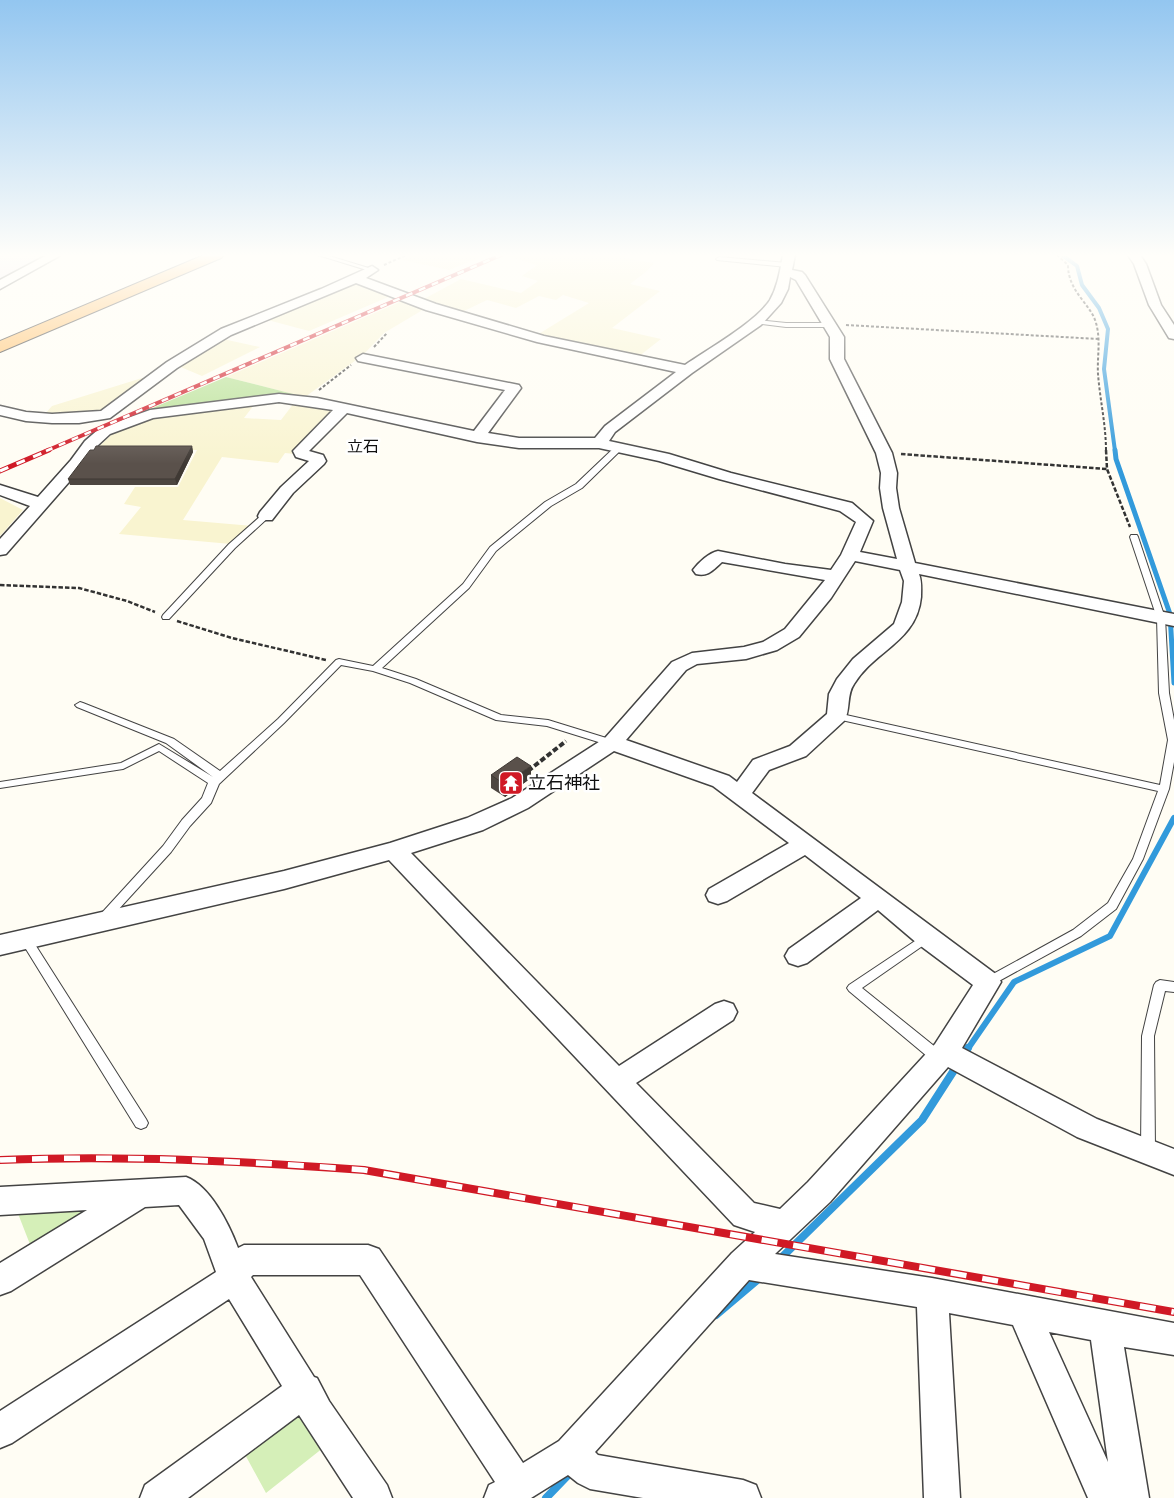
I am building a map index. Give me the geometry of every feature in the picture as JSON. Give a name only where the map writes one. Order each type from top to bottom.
[{"type":"highway","points":[[0,347],[52,325]]},
{"type":"street","points":[[0,410],[18,416],[34,418],[90,418],[105,416],[194,349],[241,325]]},
{"type":"street","points":[[493,325],[542,339],[687,370]]},
{"type":"street","points":[[599,443],[610,429],[687,370],[752,325]]},
{"type":"street","points":[[739,794],[762,765],[798,751],[838,716],[839,694],[844,683],[860,663],[903,626],[911,602],[913,581],[891,508],[888,488],[889,473],[884,453],[837,359],[837,337],[831,325]]},
{"type":"street","points":[[1167,325],[1174,336]]},
{"type":"street","points":[[363,358],[514,388],[478,437]]},
{"type":"street","points":[[0,550],[77,463],[90,444],[104,431],[150,414],[279,398],[343,408],[519,444],[599,443],[664,457],[725,476],[777,488],[846,508],[865,521],[850,555],[825,594],[792,633],[770,646],[746,653],[692,659],[678,666],[612,743],[520,803],[475,824],[394,850],[284,880],[0,945]]},
{"type":"street","points":[[266,516],[287,490],[318,462],[317,458],[302,454],[301,451],[343,408]]},
{"type":"street","points":[[105,416],[122,424]]},
{"type":"street","points":[[0,490],[41,504]]},
{"type":"street","points":[[850,555],[1167,619]]},
{"type":"street","points":[[702,570],[718,556],[784,569],[836,576]]},
{"type":"street","points":[[0,1431],[234,1278],[244,1260],[368,1260],[510,1492],[571,1453],[743,1264],[783,1224],[819,1192],[942,1056],[988,982],[722,781],[612,743]]},
{"type":"street","points":[[718,896],[805,844]]},
{"type":"street","points":[[394,850],[745,1215],[783,1224]]},
{"type":"street","points":[[798,956],[878,898]]},
{"type":"street","points":[[616,1082],[724,1012]]},
{"type":"street","points":[[942,1056],[1087,1128],[1174,1162]]},
{"type":"street","points":[[0,1201],[186,1191],[216,1231],[234,1278],[305,1390],[317,1413],[374,1498]]},
{"type":"street","points":[[0,1280],[142,1192]]},
{"type":"street","points":[[743,1264],[932,1294],[1174,1339]]},
{"type":"street","points":[[932,1294],[942,1498]]},
{"type":"street","points":[[1023,1312],[1106,1498]]},
{"type":"street","points":[[1105,1327],[1130,1498]]},
{"type":"street","points":[[158,1498],[305,1390]]},
{"type":"street","points":[[571,1453],[590,1472],[742,1498]]},
{"type":"lane","points":[[783,325],[814,325]]},
{"type":"lane","points":[[375,669],[466,586],[493,549],[548,504],[579,486],[618,448]]},
{"type":"lane","points":[[166,617],[232,546],[266,516]]},
{"type":"lane","points":[[988,982],[1077,933],[1112,906],[1138,858],[1164,789],[1173,740],[1164,693],[1167,619],[1134,537]]},
{"type":"lane","points":[[101,921],[168,849],[186,823],[207,800],[217,779],[281,721],[339,662],[375,669],[413,681],[499,718],[548,724],[612,743]]},
{"type":"lane","points":[[80,705],[170,740],[217,779]]},
{"type":"lane","points":[[838,716],[1164,789]]},
{"type":"lane","points":[[0,785],[123,766],[159,747],[217,779]]},
{"type":"lane","points":[[927,937],[853,988],[942,1056]]},
{"type":"lane","points":[[25,938],[141,1123]]},
{"type":"lane","points":[[1148,1152],[1148,1036],[1160,985],[1174,987]]},
{"type":"path","points":[[847,325],[1099,339]]},
{"type":"path","points":[[1097,325],[1099,339],[1098,373],[1106,436],[1107,469],[1134,537]]},
{"type":"path","points":[[304,401],[356,361],[363,358],[387,333]]},
{"type":"path","points":[[884,453],[1107,469]]},
{"type":"path","points":[[527,771],[577,732]]},
{"type":"shaded area","points":[[286,325],[323,325],[309,331]]},
{"type":"shaded area","points":[[347,325],[398,325],[384,333],[363,355],[305,397],[226,377]]},
{"type":"shaded area","points":[[553,325],[616,325],[612,328],[661,339],[638,357],[537,335]]},
{"type":"shaded area","points":[[223,339],[260,347],[202,376],[176,365]]},
{"type":"shaded area","points":[[142,378],[148,378],[107,410],[84,415],[45,414],[52,406]]},
{"type":"shaded area","points":[[294,403],[336,411],[295,454],[285,453],[278,463],[222,457],[183,520],[253,526],[231,544],[119,534],[141,507],[124,504],[135,487],[178,487],[197,450],[95,450],[120,427],[155,416],[254,405],[244,418],[281,420]]},
{"type":"shaded area","points":[[0,498],[23,510],[0,536]]},
{"type":"green space","points":[[226,377],[305,397],[143,412]]},
{"type":"green space","points":[[111,1198],[33,1252],[15,1206]]},
{"type":"green space","points":[[293,1408],[328,1444],[266,1493],[242,1449]]},
{"type":"building","points":[[96,446],[192,446],[175,479],[68,479],[90,450],[94,450]]},
{"type":"building","points":[[517,757],[531,766],[504,784],[491,775]]},
{"type":"waterway","points":[[1106,325],[1108,329],[1104,369],[1115,451]]},
{"type":"waterway","points":[[1115,450],[1116,459],[1170,614],[1174,683]]},
{"type":"waterway","points":[[967,1050],[1014,982],[1110,936],[1174,818]]},
{"type":"waterway","points":[[963,1056],[968,1048]]},
{"type":"waterway","points":[[780,1259],[922,1120],[958,1064]]},
{"type":"waterway","points":[[716,1315],[762,1276]]},
{"type":"waterway","points":[[546,1498],[572,1471]]},
{"type":"railway","points":[[46,451],[339,325]]},
{"type":"railway","points":[[0,471],[49,450]]},
{"type":"railway","points":[[0,1160],[91,1158],[182,1160],[364,1170],[1174,1312]]},
{"type":"place","name":"立石神社","points":[[511,783]]},
{"type":"district","name":"立石","points":[[363,446]]}]
